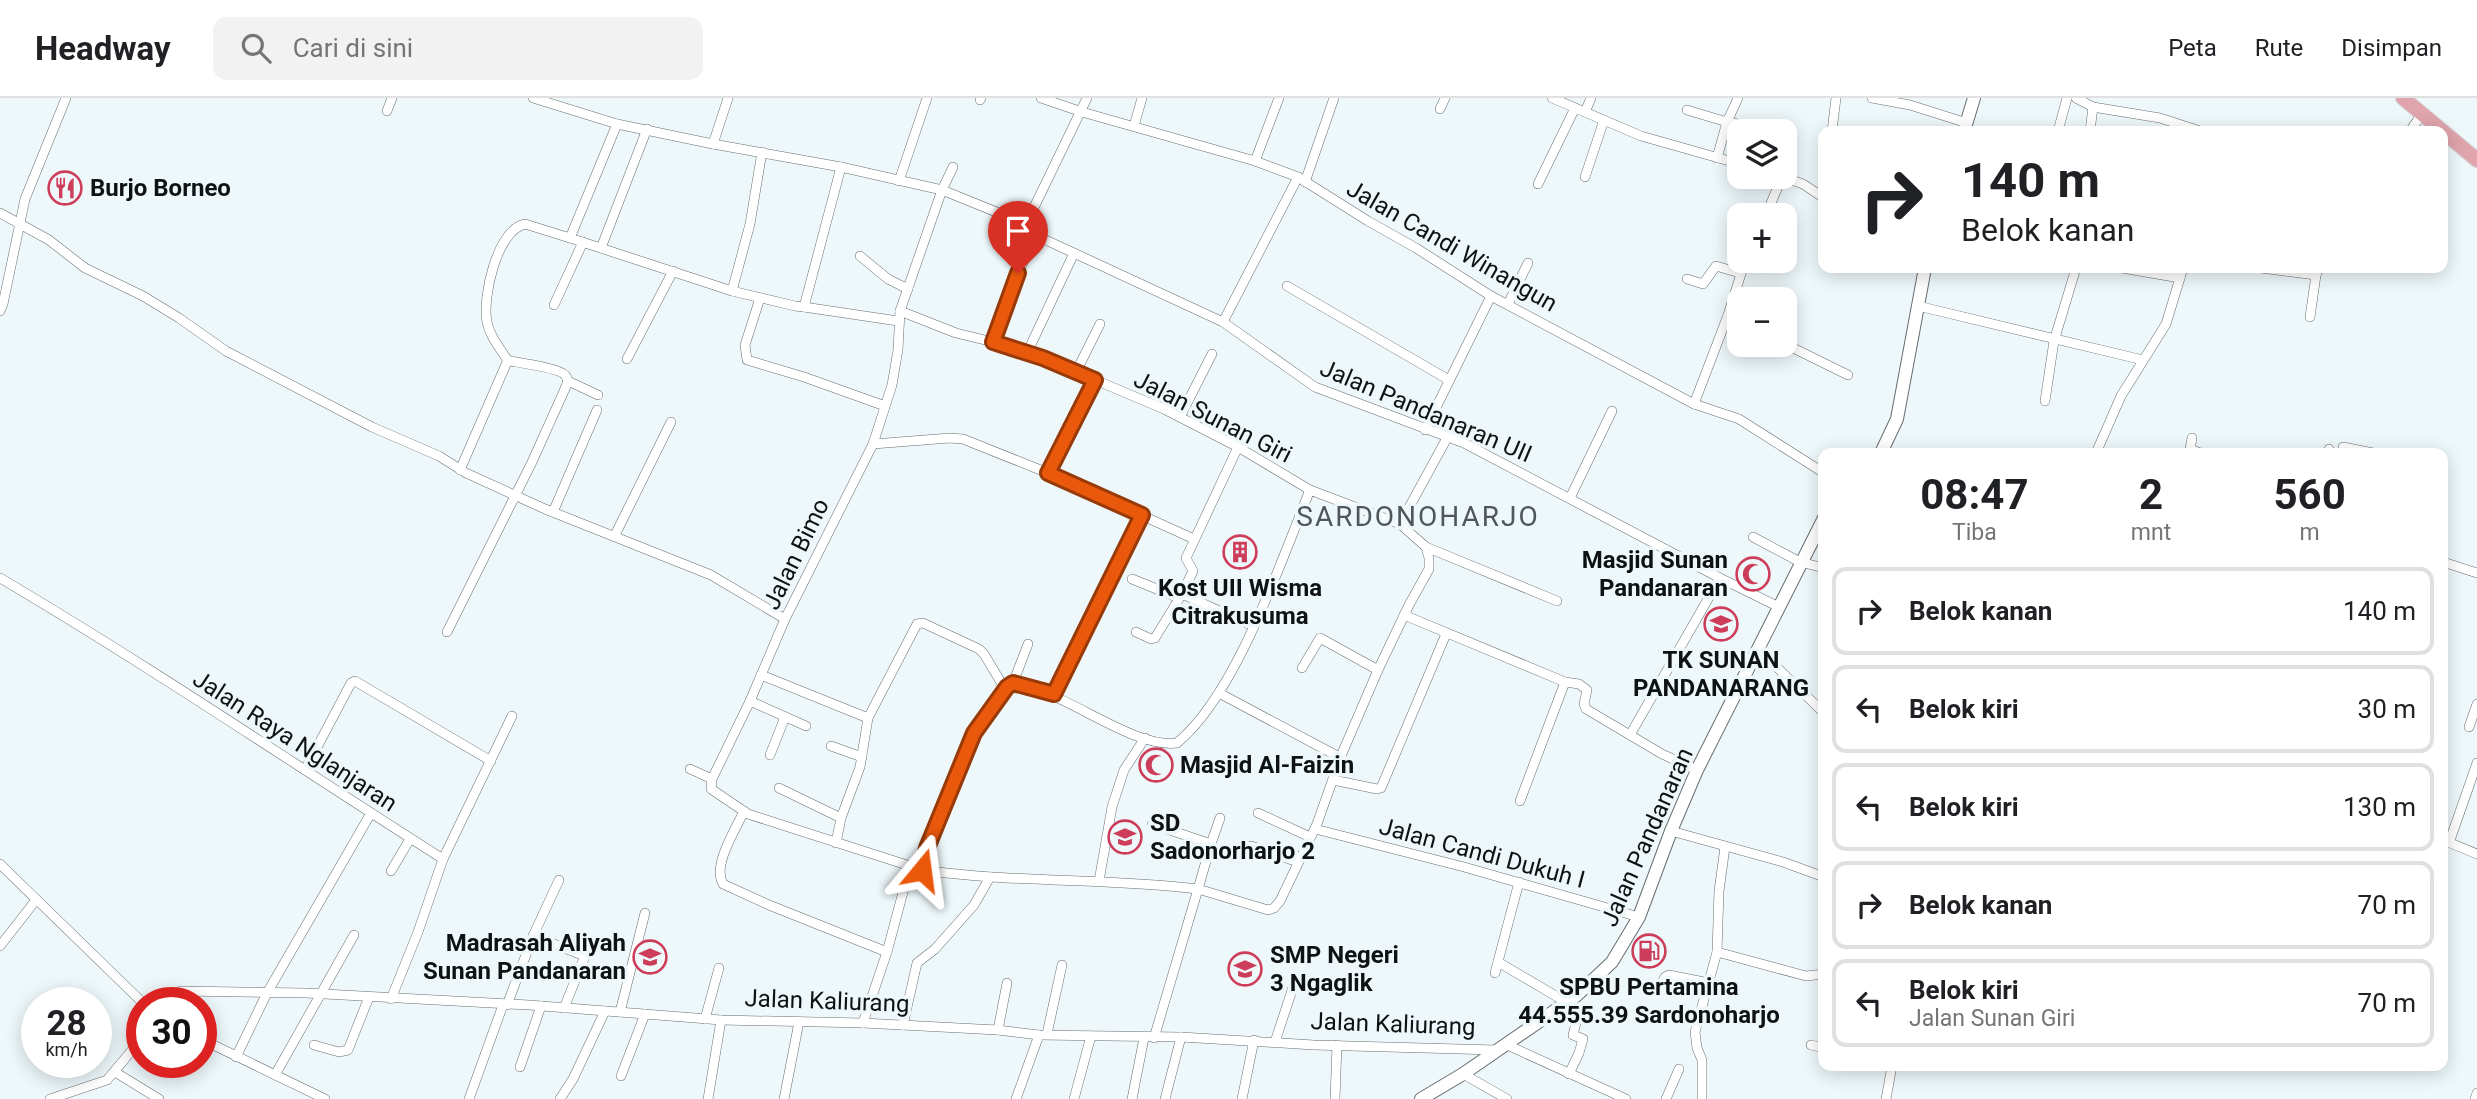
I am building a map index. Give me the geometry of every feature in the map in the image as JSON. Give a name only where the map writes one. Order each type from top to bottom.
[{"type":"main road","points":[[1966,126],[1974,98]]},
{"type":"main road","points":[[2403,98],[2436,126]]},
{"type":"main road","points":[[2448,136],[2477,160]]},
{"type":"main road","points":[[1883,448],[1897,419],[1924,273]]},
{"type":"main road","name":"Jalan Pandanaran","points":[[1421,1099],[1463,1074],[1588,987],[1612,962],[1639,917],[1697,770],[1818,529]]},
{"type":"street","points":[[1,306],[25,199],[66,98]]},
{"type":"street","points":[[387,111],[392,98]]},
{"type":"street","points":[[713,144],[729,98]]},
{"type":"street","points":[[899,181],[927,98]]},
{"type":"street","name":"Jalan Candi Winangun","points":[[1041,98],[1255,161],[1301,179],[1491,296],[1694,404],[1739,419],[1818,469]]},
{"type":"street","points":[[537,99],[617,124],[841,167],[942,190],[1026,224],[1087,98]]},
{"type":"street","points":[[1134,126],[1142,98]]},
{"type":"street","points":[[1255,161],[1279,98]]},
{"type":"street","points":[[1223,322],[1301,179],[1334,98]]},
{"type":"street","points":[[1440,109],[1445,98]]},
{"type":"street","points":[[1552,98],[1641,136],[1674,143],[1727,161]]},
{"type":"street","points":[[1585,112],[1591,98]]},
{"type":"street","points":[[1728,119],[1738,98]]},
{"type":"street","points":[[1833,126],[1836,98]]},
{"type":"street","points":[[1872,98],[1910,106],[1963,126]]},
{"type":"street","points":[[2059,126],[2067,98]]},
{"type":"street","points":[[2076,98],[2093,107],[2160,118],[2183,126]]},
{"type":"street","points":[[2091,126],[2093,107]]},
{"type":"street","points":[[1538,184],[1575,108]]},
{"type":"street","points":[[1687,110],[1727,122],[1717,158]]},
{"type":"street","points":[[2414,126],[2422,114]]},
{"type":"street","points":[[1585,177],[1604,120]]},
{"type":"street","points":[[570,238],[617,124]]},
{"type":"street","points":[[601,248],[647,129]]},
{"type":"street","points":[[732,291],[750,224],[762,152]]},
{"type":"street","points":[[804,307],[841,167]]},
{"type":"street","name":"Jalan Bimo","points":[[712,779],[750,701],[785,619],[873,444],[892,385],[898,350],[899,316],[942,190],[953,167]]},
{"type":"street","points":[[1797,182],[1818,194]]},
{"type":"street","points":[[0,214],[49,240],[85,268],[143,296],[226,351],[372,427],[439,456],[460,470],[514,495],[711,575],[785,619]]},
{"type":"street","name":"Jalan Sunan Giri","points":[[508,361],[491,334],[485,305],[491,275],[501,249],[512,230],[525,224],[732,291],[804,307],[899,316],[1027,353],[1180,418],[1238,447],[1310,490],[1400,524]]},
{"type":"street","name":"Jalan Pandanaran UII","points":[[1026,224],[1035,235],[1223,322],[1315,387],[1464,443],[1779,607]]},
{"type":"street","points":[[993,342],[1012,287],[1035,235]]},
{"type":"street","points":[[554,305],[583,242]]},
{"type":"street","points":[[1027,353],[1074,253]]},
{"type":"street","points":[[860,256],[888,279],[908,289]]},
{"type":"street","points":[[1508,304],[1528,263]]},
{"type":"street","points":[[1687,279],[1703,284],[1716,266],[1727,269]]},
{"type":"street","points":[[627,359],[673,271]]},
{"type":"street","points":[[1736,287],[1740,273]]},
{"type":"street","points":[[2045,401],[2054,341],[2074,273]]},
{"type":"street","points":[[2151,273],[2180,278]]},
{"type":"street","points":[[2098,448],[2121,396],[2166,324],[2182,273]]},
{"type":"street","points":[[2310,317],[2317,273]]},
{"type":"street","points":[[1287,286],[1449,380]]},
{"type":"street","points":[[1425,430],[1491,296]]},
{"type":"street","points":[[760,298],[745,345],[747,360],[884,406]]},
{"type":"street","points":[[1918,306],[2054,341],[2143,360]]},
{"type":"street","points":[[1694,404],[1727,318]]},
{"type":"street","points":[[1076,372],[1100,324]]},
{"type":"street","points":[[1797,350],[1848,375]]},
{"type":"street","points":[[1180,418],[1212,354]]},
{"type":"street","points":[[460,470],[508,361],[563,373],[568,381],[598,395]]},
{"type":"street","points":[[1048,473],[1095,380]]},
{"type":"street","points":[[447,632],[532,462],[568,381]]},
{"type":"street","points":[[553,512],[597,410]]},
{"type":"street","points":[[1570,498],[1612,411]]},
{"type":"street","points":[[615,535],[671,422]]},
{"type":"street","points":[[873,444],[957,438],[1048,473],[1194,539]]},
{"type":"street","points":[[1447,438],[1400,524],[1426,547],[1556,601]]},
{"type":"street","points":[[2190,448],[2192,438]]},
{"type":"street","points":[[1136,632],[1151,639],[1156,638],[1193,575],[1194,571],[1186,558],[1238,447]]},
{"type":"street","points":[[2343,447],[2348,448]]},
{"type":"street","points":[[1013,683],[1054,694],[1145,738],[1177,743],[1185,737],[1219,694],[1253,626],[1310,490]]},
{"type":"street","points":[[1054,694],[1142,515]]},
{"type":"street","points":[[1753,537],[1800,562],[1818,566]]},
{"type":"street","points":[[690,769],[712,779],[711,789],[744,811],[769,822],[922,870],[990,877],[1198,888],[1268,910],[1274,908],[1279,901],[1312,833],[1340,758],[1378,670],[1429,569],[1430,558],[1426,547]]},
{"type":"street","points":[[2448,564],[2477,573]]},
{"type":"street","name":"Jalan Raya Nglanjaran","points":[[0,578],[97,636],[443,859]]},
{"type":"street","points":[[1630,735],[1720,578]]},
{"type":"street","points":[[1132,579],[1253,626]]},
{"type":"street","points":[[1404,615],[1564,682],[1583,686],[1587,690],[1584,704],[1586,709],[1662,754],[1697,770]]},
{"type":"street","points":[[836,843],[841,818],[862,757],[868,718],[919,623],[979,649],[1005,690]]},
{"type":"street","points":[[1333,780],[1381,788],[1446,634]]},
{"type":"street","points":[[1302,668],[1320,638],[1378,670]]},
{"type":"street","points":[[922,870],[927,848],[974,733],[1013,683],[1028,644]]},
{"type":"street","points":[[1759,650],[1818,707]]},
{"type":"street","points":[[761,675],[868,718]]},
{"type":"street","points":[[305,770],[351,683],[355,681],[491,761]]},
{"type":"street","points":[[1520,801],[1564,682]]},
{"type":"street","points":[[1219,694],[1340,758]]},
{"type":"street","points":[[750,701],[806,726]]},
{"type":"street","points":[[2469,727],[2477,704]]},
{"type":"street","points":[[391,999],[443,859],[512,716]]},
{"type":"street","points":[[770,755],[785,717]]},
{"type":"street","points":[[1099,881],[1112,807],[1124,770],[1145,738]]},
{"type":"street","points":[[831,746],[862,757]]},
{"type":"street","points":[[2448,834],[2477,762]]},
{"type":"street","points":[[779,788],[841,818]]},
{"type":"street","points":[[744,811],[721,861],[719,872],[723,884],[887,952]]},
{"type":"street","points":[[236,1057],[267,993],[371,813]]},
{"type":"street","name":"Jalan Candi Dukuh I","points":[[1258,813],[1312,833],[1519,883],[1639,917]]},
{"type":"street","points":[[1132,1099],[1220,818]]},
{"type":"street","points":[[1152,824],[1211,844]]},
{"type":"street","points":[[1671,831],[1783,862],[1818,875]]},
{"type":"street","points":[[391,871],[410,839]]},
{"type":"street","points":[[2448,843],[2477,854]]},
{"type":"street","points":[[1251,846],[1298,862]]},
{"type":"street","points":[[1702,1099],[1702,1060],[1695,1032],[1717,952],[1719,891],[1726,847]]},
{"type":"street","points":[[0,864],[126,987]]},
{"type":"street","points":[[863,1023],[887,952],[910,866]]},
{"type":"street","points":[[903,1025],[917,963],[935,948],[974,905],[990,877]]},
{"type":"street","points":[[469,1099],[533,936],[559,880]]},
{"type":"street","points":[[1495,973],[1519,883]]},
{"type":"street","points":[[0,946],[36,900]]},
{"type":"street","points":[[620,1012],[645,913]]},
{"type":"street","points":[[275,1075],[354,935]]},
{"type":"street","points":[[533,936],[584,956],[564,1008]]},
{"type":"street","points":[[1717,952],[1805,976],[1818,975]]},
{"type":"street","points":[[1498,962],[1566,1002]]},
{"type":"street","points":[[1016,1099],[1043,1035],[1062,965]]},
{"type":"street","points":[[705,1019],[719,968]]},
{"type":"street","points":[[1657,990],[1666,976],[1709,983]]},
{"type":"street","points":[[1275,1042],[1295,981]]},
{"type":"street","points":[[998,1030],[1007,983]]},
{"type":"street","name":"Jalan Kaliurang","points":[[217,992],[319,993],[721,1020],[863,1023],[1043,1035],[1181,1037],[1338,1045],[1501,1047]]},
{"type":"street","points":[[314,1045],[339,1052],[348,1050],[369,997]]},
{"type":"street","points":[[520,1067],[541,1006]]},
{"type":"street","points":[[560,1099],[573,1079],[605,1011]]},
{"type":"street","points":[[1553,1011],[1577,1019],[1573,1035],[1583,1039],[1580,1053],[1569,1074]]},
{"type":"street","points":[[621,1076],[645,1014]]},
{"type":"street","points":[[708,1099],[721,1020]]},
{"type":"street","points":[[784,1099],[799,1022]]},
{"type":"street","points":[[1074,1099],[1091,1036]]},
{"type":"street","points":[[1165,1099],[1181,1037]]},
{"type":"street","points":[[1242,1099],[1254,1040]]},
{"type":"street","points":[[1335,1099],[1338,1045]]},
{"type":"street","points":[[1811,1045],[1818,1047]]},
{"type":"street","points":[[1501,1047],[1626,1099]]},
{"type":"street","points":[[217,1048],[324,1099]]},
{"type":"street","points":[[50,1099],[107,1080],[126,1057]]},
{"type":"street","points":[[1666,1099],[1679,1069]]},
{"type":"street","points":[[1885,1099],[1889,1071]]},
{"type":"street","points":[[115,1072],[159,1099]]},
{"type":"street","points":[[1463,1074],[1507,1099]]},
{"type":"street","points":[[2475,1099],[2477,1093]]},
{"type":"place","name":"Burjo Borneo","points":[[65,188]]},
{"type":"place","name":"Kost UII Wisma Citrakusuma","points":[[1240,552]]},
{"type":"place","name":"Masjid Sunan Pandanaran","points":[[1753,574]]},
{"type":"place","name":"TK SUNAN PANDANARANG","points":[[1721,624]]},
{"type":"place","name":"Masjid Al-Faizin","points":[[1156,765]]},
{"type":"place","name":"SD Sadonorharjo 2","points":[[1125,837]]},
{"type":"place","name":"SPBU Pertamina 44.555.39 Sardonoharjo","points":[[1649,951]]},
{"type":"place","name":"Madrasah Aliyah Sunan Pandanaran","points":[[650,957]]},
{"type":"place","name":"SMP Negeri 3 Ngaglik","points":[[1245,969]]},
{"type":"district","name":"SARDONOHARJO","points":[[1418,516]]},
{"type":"route","points":[[922,870],[927,848],[974,733],[1007,687],[1013,683],[1054,694],[1142,515],[1048,473],[1095,380],[1043,358],[993,342],[1018,273]]}]
